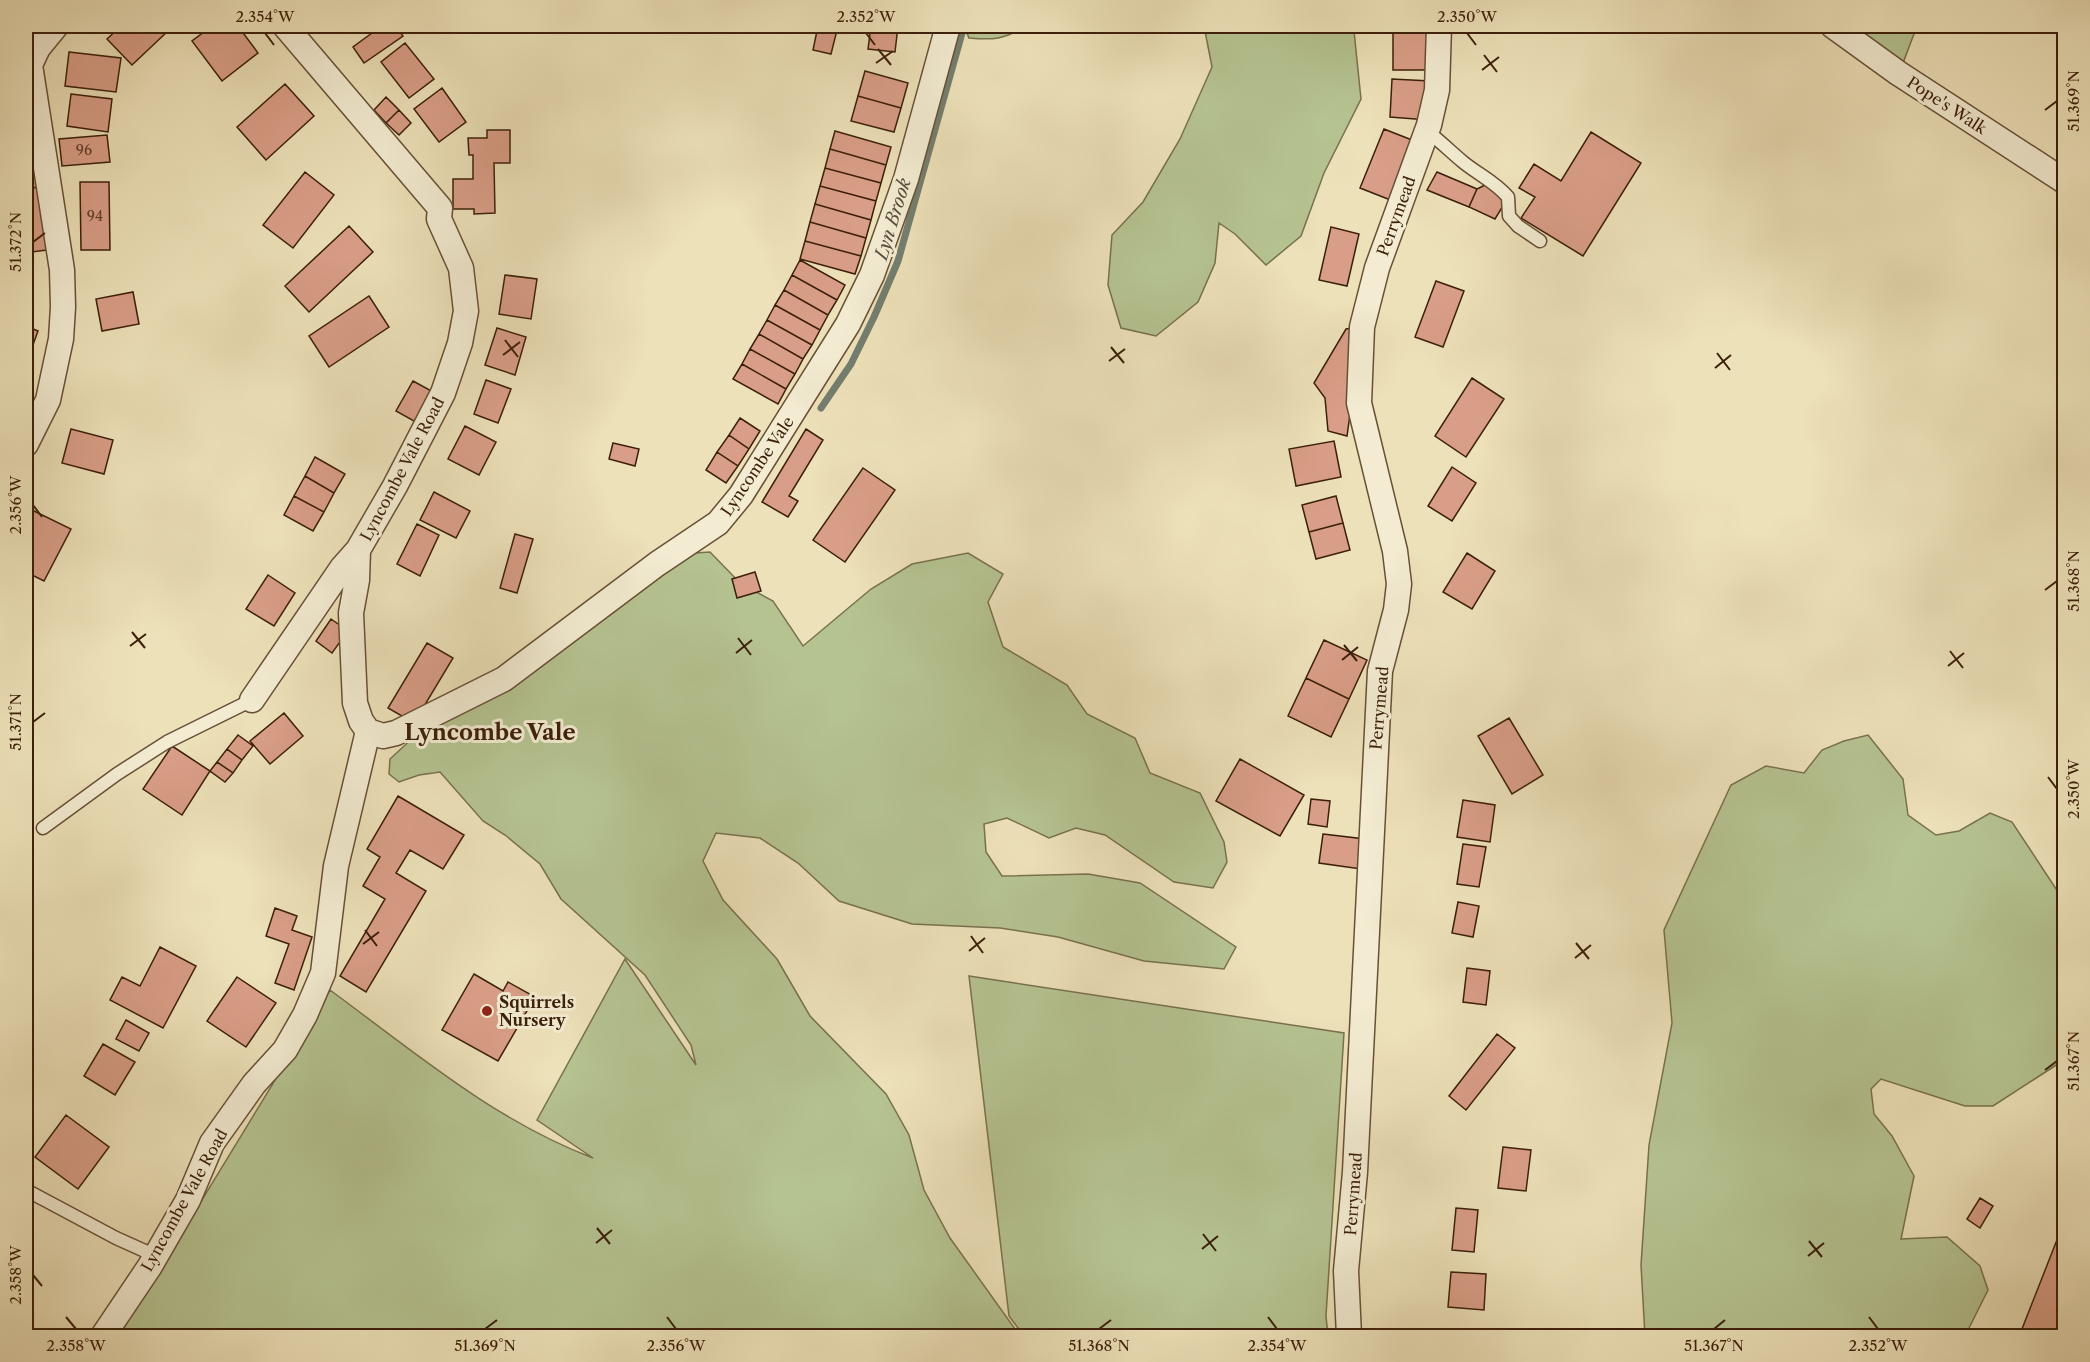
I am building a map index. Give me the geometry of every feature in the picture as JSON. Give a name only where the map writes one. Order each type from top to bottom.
[{"type":"street","points":[[26,444],[48,400],[61,339],[62,270],[30,65],[38,48],[56,26]]},
{"type":"street","name":"Lyncombe Vale","points":[[368,731],[383,736],[396,733],[504,679],[657,564],[718,523],[724,516],[741,495],[848,324],[872,275],[906,179],[948,26]]},
{"type":"street","name":"Perrymead","points":[[1349,1336],[1346,1271],[1355,1172],[1380,671],[1396,610],[1399,584],[1395,550],[1359,403],[1362,327],[1377,268],[1427,131],[1437,90],[1440,26]]},
{"type":"street","name":"Pope's Walk","points":[[1833,26],[1898,73],[2064,181]]},
{"type":"street","name":"Lyncombe Vale Road","points":[[103,1336],[156,1256],[188,1200],[212,1143],[254,1083],[285,1050],[310,1005],[322,973],[336,866],[368,731],[361,721],[355,703],[351,614],[357,580],[358,550],[395,486],[443,393],[460,343],[466,311],[461,268],[439,219],[440,208],[289,27]]},
{"type":"street","points":[[252,700],[342,568],[358,550]]},
{"type":"lane","points":[[1427,131],[1445,144],[1464,163],[1498,185],[1508,197],[1509,216],[1518,226],[1540,241]]},
{"type":"lane","points":[[43,828],[167,741],[252,700]]},
{"type":"lane","points":[[26,1190],[116,1238],[156,1256]]},
{"type":"green space","points":[[964,26],[1025,26],[1005,36],[985,39],[969,38]]},
{"type":"green space","points":[[1204,26],[1357,26],[1354,31],[1361,99],[1324,173],[1301,236],[1266,265],[1235,234],[1219,223],[1215,263],[1198,302],[1156,336],[1121,328],[1108,285],[1112,235],[1143,202],[1180,139],[1212,67]]},
{"type":"green space","points":[[1853,26],[1917,26],[1903,63]]},
{"type":"green space","points":[[710,552],[741,584],[773,601],[803,646],[871,589],[912,564],[968,553],[1003,574],[988,602],[1003,647],[1067,685],[1087,714],[1135,738],[1150,773],[1200,793],[1224,842],[1227,862],[1213,888],[1174,882],[1105,835],[1076,828],[1049,838],[1007,818],[984,824],[986,852],[1002,876],[1088,874],[1140,883],[1236,947],[1224,969],[1144,961],[1058,937],[1000,928],[912,924],[839,901],[798,863],[760,838],[716,833],[703,861],[723,900],[777,959],[810,1016],[886,1094],[909,1135],[924,1190],[950,1238],[1020,1336],[119,1336],[330,990],[489,1105],[557,1143],[593,1158],[537,1120],[625,959],[696,1065],[691,1045],[645,975],[561,899],[540,864],[505,835],[483,821],[440,772],[419,775],[399,782],[389,774],[390,759],[417,734],[680,554]]},
{"type":"green space","points":[[1868,735],[1903,779],[1908,815],[1936,835],[1959,831],[1990,813],[2012,822],[2064,901],[2064,1060],[1993,1106],[1965,1106],[1881,1079],[1871,1089],[1874,1114],[1892,1136],[1914,1176],[1901,1239],[1947,1237],[1980,1266],[1988,1290],[1965,1336],[1645,1336],[1641,1265],[1649,1145],[1672,1023],[1664,930],[1731,785],[1766,766],[1804,773],[1822,750]]},
{"type":"green space","points":[[969,976],[1344,1033],[1326,1316],[1328,1336],[1024,1336],[1009,1316]]},
{"type":"building","points":[[26,26],[44,26],[46,28],[26,44]]},
{"type":"building","points":[[121,26],[165,26],[169,30],[132,65],[107,39]]},
{"type":"building","points":[[212,26],[238,26],[258,53],[222,81],[192,41]]},
{"type":"building","points":[[366,26],[395,26],[403,36],[364,63],[353,47],[372,33]]},
{"type":"building","points":[[818,26],[838,26],[831,54],[813,50]]},
{"type":"building","points":[[871,26],[898,26],[895,52],[868,49]]},
{"type":"building","points":[[1432,29],[1432,70],[1393,70],[1393,30]]},
{"type":"building","points":[[405,43],[434,79],[409,98],[381,62]]},
{"type":"building","points":[[69,52],[121,58],[116,92],[65,86]]},
{"type":"building","points":[[865,71],[908,83],[901,108],[858,96]]},
{"type":"building","points":[[1392,79],[1430,81],[1428,120],[1390,117]]},
{"type":"building","points":[[285,84],[314,116],[266,160],[237,127]]},
{"type":"building","points":[[442,88],[466,122],[439,142],[414,109]]},
{"type":"building","points":[[71,94],[112,99],[108,132],[67,126]]},
{"type":"building","points":[[858,96],[901,108],[894,132],[851,121]]},
{"type":"building","points":[[386,97],[399,110],[386,123],[374,110]]},
{"type":"building","points":[[399,110],[411,123],[399,135],[386,123]]},
{"type":"building","points":[[1384,129],[1417,142],[1393,201],[1360,188]]},
{"type":"building","points":[[487,130],[510,130],[510,163],[494,163],[495,213],[474,214],[474,209],[453,209],[453,179],[473,179],[473,155],[469,155],[468,138],[487,138]]},
{"type":"building","points":[[835,131],[891,147],[886,165],[830,149]]},
{"type":"building","points":[[1591,132],[1641,163],[1583,256],[1521,218],[1535,197],[1519,188],[1534,164],[1561,181]]},
{"type":"building","points":[[107,135],[110,162],[62,166],[59,139]]},
{"type":"building","points":[[830,149],[886,165],[881,183],[825,168]]},
{"type":"building","points":[[37,153],[43,186],[26,189],[26,155]]},
{"type":"building","points":[[825,168],[881,183],[876,201],[820,186]]},
{"type":"building","points":[[305,172],[334,195],[293,248],[263,225]]},
{"type":"building","points":[[1437,172],[1477,189],[1469,207],[1427,190]]},
{"type":"building","points":[[80,182],[109,182],[110,250],[81,250]]},
{"type":"building","points":[[1485,185],[1506,201],[1495,219],[1469,207],[1477,189]]},
{"type":"building","points":[[46,186],[54,249],[32,252],[26,189]]},
{"type":"building","points":[[820,186],[876,201],[871,220],[815,204]]},
{"type":"building","points":[[815,204],[871,220],[866,238],[810,222]]},
{"type":"building","points":[[810,222],[866,238],[861,256],[805,241]]},
{"type":"building","points":[[349,226],[373,252],[309,312],[285,286]]},
{"type":"building","points":[[1331,227],[1359,234],[1347,286],[1319,280]]},
{"type":"building","points":[[805,241],[861,256],[855,274],[800,259]]},
{"type":"building","points":[[800,260],[845,285],[837,300],[792,275]]},
{"type":"building","points":[[505,275],[537,279],[531,319],[499,314]]},
{"type":"building","points":[[792,275],[837,300],[828,315],[784,290]]},
{"type":"building","points":[[1436,281],[1464,291],[1443,347],[1415,337]]},
{"type":"building","points":[[784,290],[828,315],[820,330],[775,305]]},
{"type":"building","points":[[133,292],[139,324],[102,331],[96,299]]},
{"type":"building","points":[[369,296],[389,327],[329,367],[309,336]]},
{"type":"building","points":[[775,305],[820,330],[812,345],[767,320]]},
{"type":"building","points":[[767,320],[812,345],[803,359],[759,334]]},
{"type":"building","points":[[26,326],[38,331],[26,364]]},
{"type":"building","points":[[1362,327],[1347,436],[1328,431],[1325,398],[1314,383],[1346,329]]},
{"type":"building","points":[[497,328],[526,337],[515,375],[485,365]]},
{"type":"building","points":[[759,334],[803,359],[795,374],[750,349]]},
{"type":"building","points":[[750,349],[795,374],[786,389],[742,364]]},
{"type":"building","points":[[742,364],[786,389],[778,404],[733,379]]},
{"type":"building","points":[[1472,378],[1504,399],[1466,457],[1435,436]]},
{"type":"building","points":[[486,380],[511,389],[498,423],[474,414]]},
{"type":"building","points":[[413,381],[437,394],[421,425],[396,411]]},
{"type":"building","points":[[740,418],[760,431],[749,449],[729,435]]},
{"type":"building","points":[[465,426],[496,442],[479,475],[448,459]]},
{"type":"building","points":[[71,429],[113,440],[104,474],[62,463]]},
{"type":"building","points":[[806,429],[823,440],[789,496],[798,501],[788,517],[762,502]]},
{"type":"building","points":[[729,435],[749,449],[738,466],[717,452]]},
{"type":"building","points":[[1334,441],[1341,477],[1296,486],[1289,449]]},
{"type":"building","points":[[613,443],[639,449],[635,466],[609,459]]},
{"type":"building","points":[[717,452],[738,466],[726,483],[706,470]]},
{"type":"building","points":[[315,457],[345,474],[334,493],[305,476]]},
{"type":"building","points":[[1452,467],[1476,483],[1452,521],[1428,506]]},
{"type":"building","points":[[863,468],[895,490],[845,562],[813,540]]},
{"type":"building","points":[[305,476],[334,493],[324,512],[294,496]]},
{"type":"building","points":[[434,492],[470,511],[456,538],[420,520]]},
{"type":"building","points":[[294,496],[324,512],[313,531],[284,515]]},
{"type":"building","points":[[1336,496],[1343,523],[1309,532],[1302,505]]},
{"type":"building","points":[[32,510],[71,529],[44,581],[26,572],[26,522]]},
{"type":"building","points":[[1343,523],[1350,550],[1316,559],[1309,532]]},
{"type":"building","points":[[417,524],[439,535],[420,576],[397,564]]},
{"type":"building","points":[[515,534],[533,539],[517,593],[500,588]]},
{"type":"building","points":[[1467,553],[1495,571],[1472,609],[1443,592]]},
{"type":"building","points":[[755,572],[761,591],[737,598],[732,579]]},
{"type":"building","points":[[268,575],[295,593],[274,626],[246,609]]},
{"type":"building","points":[[331,619],[348,631],[332,653],[316,641]]},
{"type":"building","points":[[1324,640],[1367,660],[1349,699],[1306,678]]},
{"type":"building","points":[[427,643],[453,658],[414,723],[388,708]]},
{"type":"building","points":[[1306,678],[1349,699],[1331,737],[1288,716]]},
{"type":"building","points":[[284,713],[303,736],[270,764],[250,741]]},
{"type":"building","points":[[1509,718],[1543,775],[1512,794],[1478,736]]},
{"type":"building","points":[[238,735],[253,746],[242,760],[227,749]]},
{"type":"building","points":[[172,746],[210,771],[182,815],[143,789]]},
{"type":"building","points":[[227,749],[242,760],[233,773],[217,762]]},
{"type":"building","points":[[1240,759],[1304,795],[1280,836],[1216,801]]},
{"type":"building","points":[[217,762],[233,773],[225,782],[210,771]]},
{"type":"building","points":[[398,796],[464,835],[443,869],[410,850],[396,873],[426,891],[366,992],[340,976],[385,899],[363,886],[380,857],[367,849]]},
{"type":"building","points":[[1311,799],[1330,801],[1327,827],[1308,824]]},
{"type":"building","points":[[1463,800],[1495,805],[1490,842],[1457,837]]},
{"type":"building","points":[[1323,834],[1365,839],[1361,869],[1319,863]]},
{"type":"building","points":[[1463,844],[1486,847],[1479,887],[1457,884]]},
{"type":"building","points":[[1458,902],[1479,906],[1473,937],[1452,933]]},
{"type":"building","points":[[275,908],[297,916],[292,930],[312,937],[294,990],[275,983],[289,944],[266,936]]},
{"type":"building","points":[[160,947],[196,966],[163,1028],[110,1000],[122,977],[140,986]]},
{"type":"building","points":[[1467,968],[1490,971],[1486,1005],[1463,1002]]},
{"type":"building","points":[[474,974],[503,991],[508,982],[535,997],[498,1061],[442,1030]]},
{"type":"building","points":[[237,977],[276,1003],[246,1047],[207,1021]]},
{"type":"building","points":[[126,1020],[149,1033],[139,1051],[116,1039]]},
{"type":"building","points":[[1497,1034],[1515,1048],[1466,1110],[1449,1096]]},
{"type":"building","points":[[103,1044],[135,1062],[115,1095],[84,1076]]},
{"type":"building","points":[[66,1115],[109,1147],[78,1189],[35,1157]]},
{"type":"building","points":[[1503,1147],[1531,1150],[1526,1191],[1498,1188]]},
{"type":"building","points":[[1980,1198],[1993,1206],[1980,1228],[1967,1219]]},
{"type":"building","points":[[1456,1208],[1478,1210],[1474,1252],[1452,1250]]},
{"type":"building","points":[[2064,1222],[2064,1328],[2061,1336],[2020,1334]]},
{"type":"building","points":[[1451,1272],[1486,1274],[1484,1310],[1448,1307]]},
{"type":"waterway","name":"Lyn Brook","points":[[821,408],[851,364],[898,261],[964,26]]},
{"type":"place","name":"Squirrels Nursery","points":[[487,1011]]},
{"type":"district","name":"Lyncombe Vale","points":[[490,732]]}]
